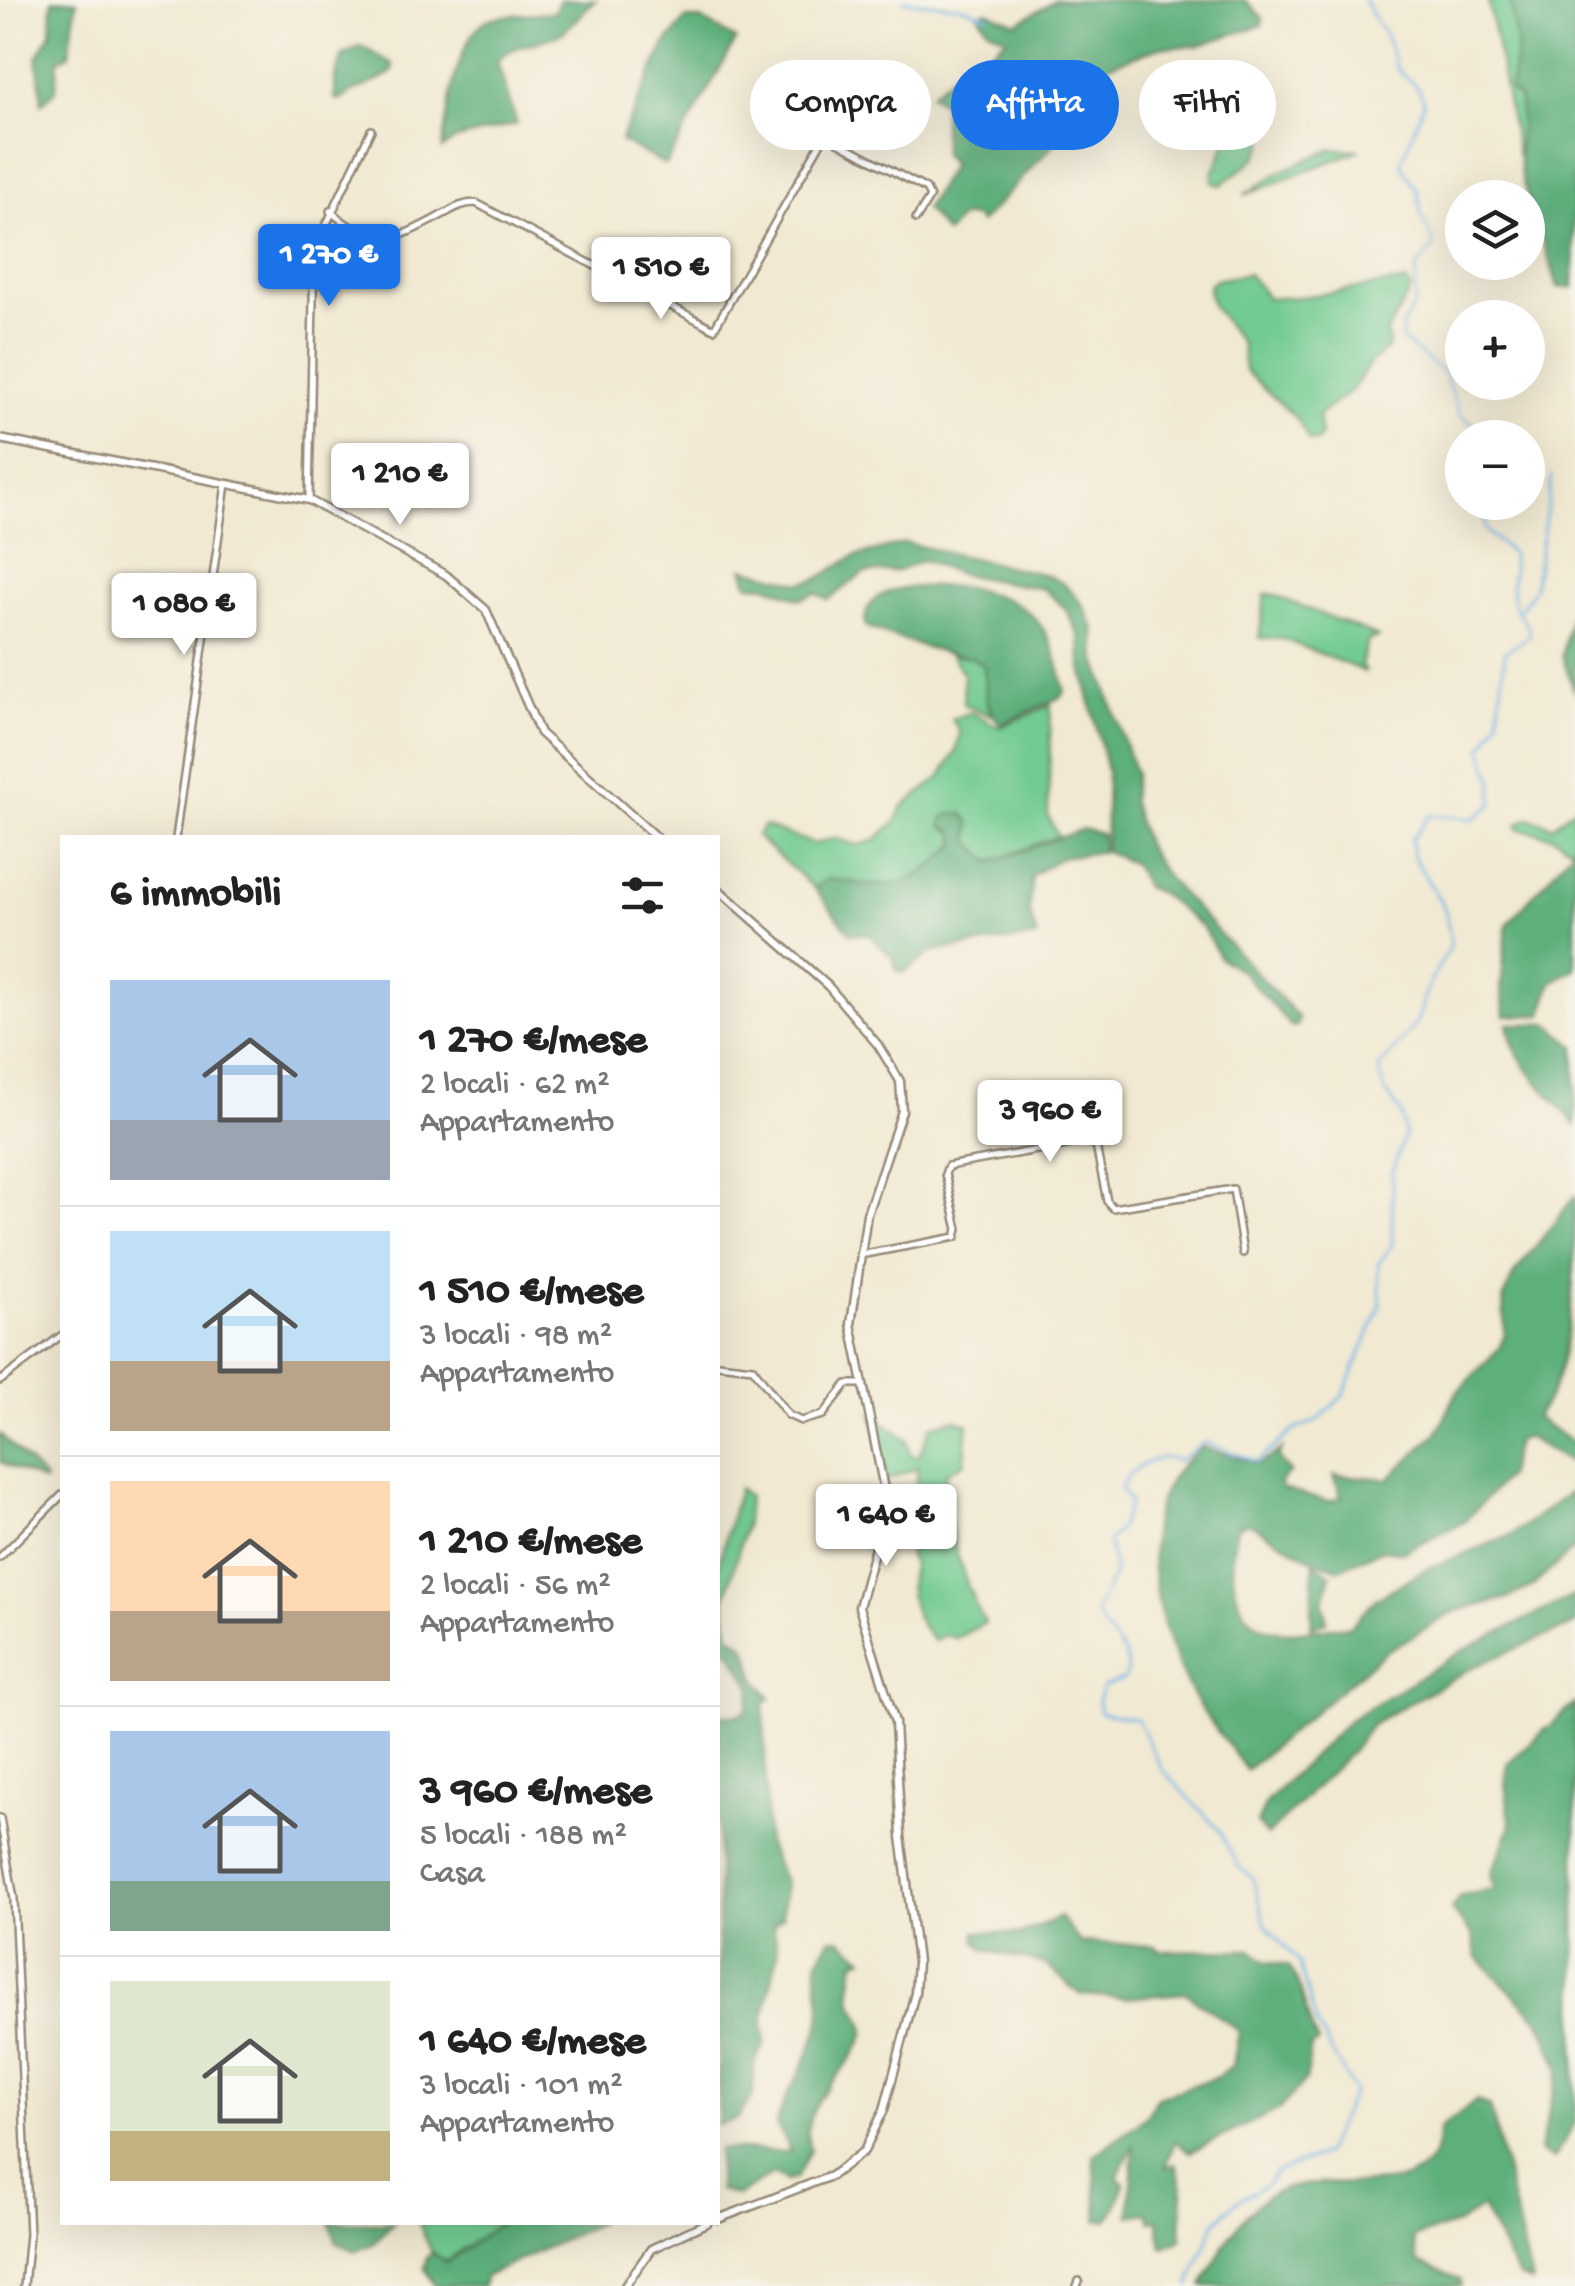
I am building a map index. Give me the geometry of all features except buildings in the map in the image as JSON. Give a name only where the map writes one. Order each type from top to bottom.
[{"type":"street","points":[[308,500],[313,263],[330,211],[372,130]]},
{"type":"street","points":[[330,211],[358,234],[381,240],[398,238],[461,205],[476,203],[712,329],[720,325],[824,136],[926,189],[930,198],[916,220]]},
{"type":"street","points":[[0,439],[308,500],[429,565],[475,597],[491,620],[538,730],[654,835]]},
{"type":"street","points":[[176,835],[226,484]]},
{"type":"street","points":[[720,892],[828,986],[898,1076],[902,1114],[871,1200],[851,1324],[887,1504],[884,1526],[862,1583],[859,1613],[895,1722],[916,1988],[884,2110],[864,2152],[831,2176],[720,2218]]},
{"type":"street","points":[[860,1255],[957,1236],[945,1172],[948,1166],[1086,1141],[1096,1146],[1107,1201],[1114,1208],[1233,1189],[1243,1253]]},
{"type":"street","points":[[0,1381],[60,1336]]},
{"type":"street","points":[[720,1364],[751,1367],[788,1415],[799,1421],[821,1416],[847,1384],[860,1384]]},
{"type":"street","points":[[0,1557],[60,1497]]},
{"type":"street","points":[[0,1818],[14,1900],[29,2234],[24,2286]]},
{"type":"street","points":[[625,2286],[651,2248],[701,2225]]},
{"type":"green space","points":[[52,0],[77,0],[69,55],[58,60],[56,90],[42,103],[37,57],[51,33]]},
{"type":"green space","points":[[560,0],[596,0],[562,33],[511,50],[497,62],[517,124],[456,139],[442,149],[455,77],[478,27],[497,17],[554,12]]},
{"type":"green space","points":[[1055,0],[1245,0],[1263,18],[1262,25],[1197,46],[1160,47],[1119,61],[970,60],[987,55],[1007,38],[988,29],[978,14],[986,11],[1017,23]]},
{"type":"green space","points":[[1488,0],[1510,0],[1517,49],[1510,91],[1519,97],[1523,117],[1518,157]]},
{"type":"green space","points":[[1510,0],[1575,0],[1573,288],[1558,287],[1545,249],[1545,180],[1522,180],[1521,175],[1519,97],[1510,91],[1517,49]]},
{"type":"green space","points":[[686,19],[701,19],[736,40],[666,165],[620,141],[664,46]]},
{"type":"green space","points":[[361,46],[393,64],[393,71],[341,100],[335,99],[335,77],[343,55]]},
{"type":"green space","points":[[951,76],[951,150],[1048,150],[980,223],[975,217],[961,217],[946,234],[925,209],[952,164],[943,154],[943,104],[931,93]]},
{"type":"green space","points":[[1332,149],[1360,150],[1244,195],[1279,172]]},
{"type":"green space","points":[[1223,150],[1261,150],[1221,185],[1214,183],[1212,176]]},
{"type":"green space","points":[[1248,274],[1268,298],[1406,282],[1411,289],[1387,332],[1389,347],[1371,362],[1352,390],[1318,416],[1321,435],[1316,442],[1309,441],[1298,420],[1245,371],[1241,343],[1212,305],[1208,286],[1215,280]]},
{"type":"green space","points":[[905,543],[1047,575],[1064,584],[1084,606],[1094,628],[1096,658],[1135,773],[1131,801],[1146,846],[1169,880],[1299,1018],[1297,1026],[1292,1027],[1241,971],[1220,958],[1203,928],[1160,893],[1145,887],[1133,864],[1105,851],[1107,771],[1081,663],[1080,638],[1066,609],[1044,589],[959,574],[924,560],[898,571],[864,573],[828,600],[816,593],[800,599],[766,585],[748,584],[743,568],[800,583],[817,579],[853,557]]},
{"type":"green space","points":[[956,586],[1002,598],[1033,616],[1052,646],[1065,692],[1061,697],[1001,724],[988,705],[984,666],[971,657],[918,645],[865,625],[867,610],[885,593],[913,587]]},
{"type":"green space","points":[[1575,592],[1575,693],[1562,656]]},
{"type":"green space","points":[[1271,594],[1378,637],[1367,641],[1361,666],[1366,672],[1283,639],[1259,638],[1265,595]]},
{"type":"green space","points":[[950,654],[971,657],[985,666],[991,715],[964,705],[963,674]]},
{"type":"green space","points":[[1051,705],[1048,816],[1058,836],[991,862],[970,842],[970,822],[963,814],[954,832],[957,844],[912,879],[899,884],[870,885],[828,879],[814,888],[756,836],[764,826],[814,844],[833,838],[858,845],[874,841],[896,822],[903,806],[940,778],[956,752],[960,732],[952,719],[971,712],[1000,727]]},
{"type":"green space","points":[[1575,807],[1573,849],[1552,836],[1519,829],[1517,824],[1529,818],[1553,826]]},
{"type":"green space","points":[[963,814],[970,822],[970,842],[991,862],[1083,829],[1102,834],[1102,852],[1061,857],[1032,876],[1029,910],[1037,937],[934,951],[903,973],[897,971],[893,959],[869,934],[850,933],[814,888],[828,879],[885,885],[912,879],[957,844],[954,832],[943,827],[943,818]]},
{"type":"green space","points":[[1575,847],[1575,969],[1552,982],[1542,1015],[1505,1016],[1501,987],[1507,925]]},
{"type":"green space","points":[[1508,1024],[1550,1024],[1575,1047],[1575,1125],[1525,1066]]},
{"type":"green space","points":[[1575,1196],[1573,1282],[1565,1345],[1548,1398],[1535,1417],[1575,1444],[1575,1466],[1527,1437],[1516,1441],[1508,1475],[1464,1522],[1402,1552],[1380,1550],[1340,1569],[1313,1560],[1248,1523],[1238,1526],[1233,1571],[1247,1615],[1273,1630],[1302,1631],[1349,1627],[1376,1599],[1424,1570],[1511,1535],[1575,1489],[1575,1548],[1533,1586],[1508,1598],[1456,1611],[1385,1652],[1246,1770],[1191,1692],[1163,1621],[1152,1556],[1154,1525],[1163,1495],[1178,1469],[1203,1447],[1260,1464],[1282,1449],[1278,1458],[1290,1472],[1280,1482],[1281,1489],[1327,1501],[1341,1498],[1334,1475],[1388,1479],[1437,1433],[1457,1392],[1499,1348],[1505,1334],[1503,1299],[1514,1274]]},
{"type":"green space","points":[[872,1414],[907,1439],[910,1454],[918,1457],[932,1426],[953,1419],[968,1424],[965,1462],[946,1473],[947,1509],[969,1590],[985,1623],[956,1638],[944,1635],[934,1641],[916,1615],[910,1595],[913,1563],[909,1557],[918,1467],[887,1480]]},
{"type":"green space","points":[[0,1434],[45,1479],[44,1482],[0,1462]]},
{"type":"green space","points":[[739,1488],[748,1496],[746,1522],[725,1600],[720,1596],[720,1559]]},
{"type":"green space","points":[[1314,1563],[1331,1575],[1323,1602],[1327,1621],[1311,1627]]},
{"type":"green space","points":[[1575,1595],[1575,1624],[1475,1666],[1372,1724],[1350,1753],[1267,1836],[1257,1824],[1266,1802],[1349,1720],[1465,1649]]},
{"type":"green space","points":[[720,1596],[725,1600],[730,1636],[749,1652],[755,1676],[770,1698],[764,1703],[767,1844],[785,1883],[782,1917],[773,1924],[778,1953],[763,2021],[765,2044],[754,2064],[753,2095],[737,2119],[720,2124],[720,1715],[738,1715],[747,1710],[752,1688],[733,1655],[720,1642]]},
{"type":"green space","points":[[1575,1703],[1575,2123],[1553,2160],[1539,2151],[1560,2068],[1540,2021],[1476,1956],[1473,1936],[1451,1909],[1460,1896],[1494,1889],[1491,1874],[1511,1826],[1505,1784],[1508,1763]]},
{"type":"green space","points":[[1060,1917],[1080,1942],[1155,1946],[1161,1951],[1251,1950],[1264,1961],[1288,1966],[1318,2043],[1311,2047],[1306,2080],[1278,2110],[1190,2152],[1175,2141],[1166,2167],[1176,2164],[1183,2191],[1181,2239],[1163,2248],[1158,2220],[1150,2221],[1148,2213],[1129,2216],[1134,2144],[1117,2178],[1124,2183],[1108,2220],[1098,2220],[1094,2155],[1145,2118],[1157,2097],[1217,2077],[1233,2066],[1239,2031],[1186,1993],[1124,1998],[1081,1995],[1045,1964],[985,1950],[976,1941],[976,1932],[1021,1934]]},
{"type":"green space","points":[[831,1938],[842,1940],[864,1958],[855,1962],[852,1987],[853,2002],[865,2028],[863,2038],[816,2104],[810,2118],[810,2150],[796,2178],[787,2181],[773,2174],[737,2196],[720,2191],[720,2149],[790,2152],[777,2124],[818,2029],[821,2004],[817,1975],[822,1952]]},
{"type":"green space","points":[[1477,2100],[1490,2106],[1532,2282],[1518,2277],[1482,2207],[1460,2223],[1413,2238],[1418,2262],[1461,2280],[1461,2286],[1202,2286],[1237,2227],[1265,2198],[1287,2188],[1397,2180],[1418,2172],[1433,2156],[1439,2129]]},
{"type":"green space","points":[[331,2225],[392,2225],[373,2244],[356,2251],[337,2243]]},
{"type":"green space","points":[[420,2225],[499,2225],[443,2262],[432,2253]]},
{"type":"green space","points":[[498,2225],[595,2225],[486,2276],[483,2286],[435,2286],[424,2268],[427,2257],[432,2253],[447,2262]]},
{"type":"waterway","points":[[903,0],[964,7],[988,16]]},
{"type":"waterway","points":[[1364,0],[1386,37],[1397,69],[1419,89],[1424,102],[1401,164],[1418,191],[1421,215],[1435,245],[1416,269],[1415,303],[1402,326],[1402,340],[1444,373],[1460,415],[1467,420]]},
{"type":"waterway","points":[[1534,588],[1552,476]]},
{"type":"waterway","points":[[1189,2286],[1215,2222],[1238,2200],[1268,2184],[1276,2172],[1324,2154],[1354,2091],[1317,2026],[1299,1962],[1266,1926],[1253,1879],[1238,1866],[1219,1830],[1161,1768],[1137,1719],[1100,1713],[1098,1700],[1103,1687],[1124,1679],[1127,1669],[1123,1652],[1096,1611],[1115,1572],[1108,1542],[1120,1528],[1130,1502],[1120,1488],[1130,1474],[1153,1460],[1178,1461],[1205,1442],[1257,1462],[1294,1430],[1318,1420],[1343,1396],[1381,1305],[1378,1264],[1392,1245],[1392,1172],[1405,1134],[1402,1115],[1384,1089],[1379,1068],[1417,1022],[1428,986],[1451,944],[1445,909],[1413,856],[1411,840],[1430,815],[1473,819],[1493,804],[1493,780],[1482,748],[1498,721],[1505,652],[1530,635],[1513,599],[1512,554],[1486,531],[1484,520]]},
{"type":"waterway","points":[[1519,611],[1532,592]]}]
